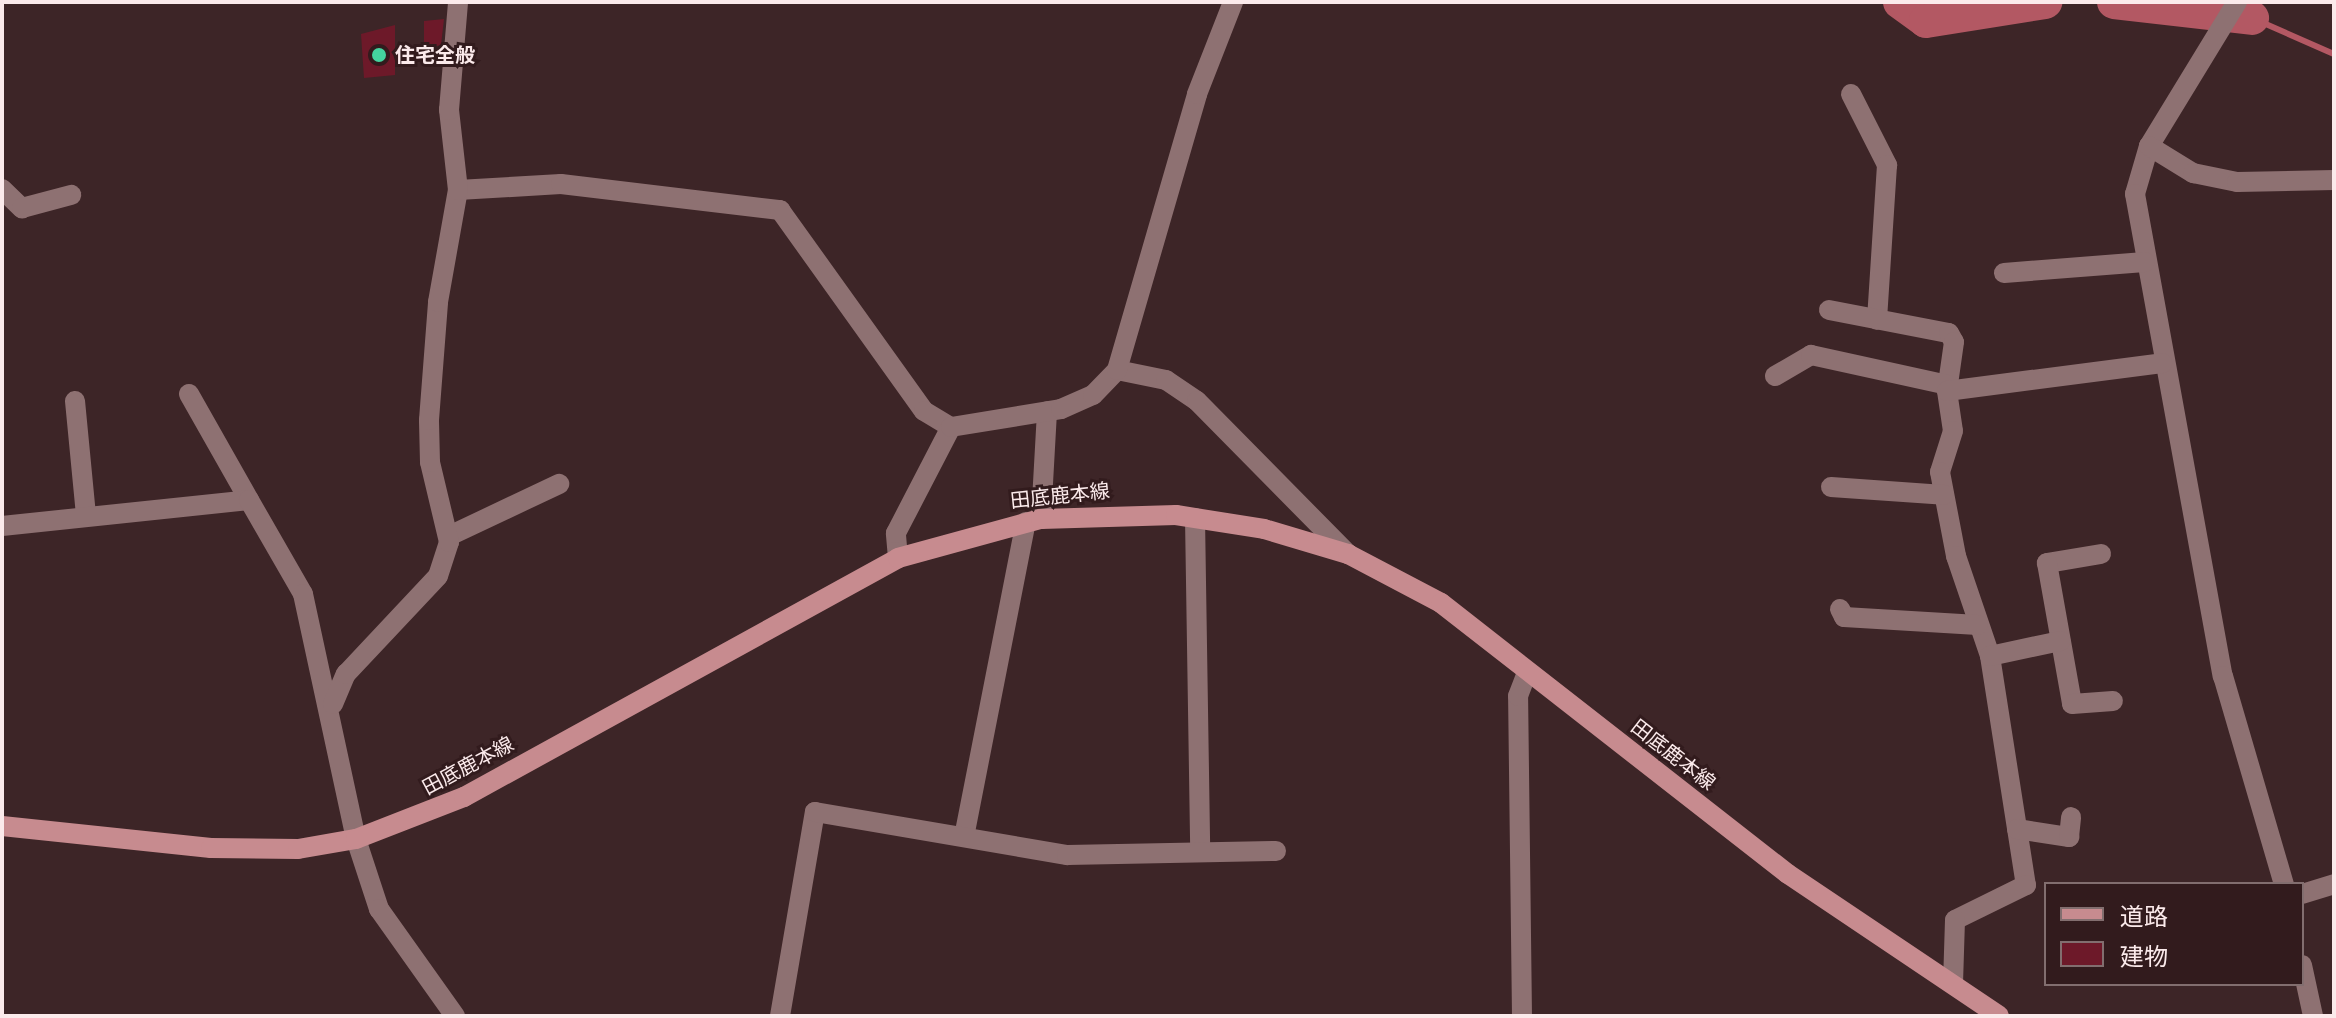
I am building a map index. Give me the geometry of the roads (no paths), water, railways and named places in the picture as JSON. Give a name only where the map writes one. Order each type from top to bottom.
[{"type":"main road","name":"田底鹿本線","points":[[2,826],[211,848],[298,849],[356,839],[464,797],[898,558],[1034,520],[1195,518],[1348,554],[1441,603],[1788,874],[1953,982],[1999,1016]]},
{"type":"street","points":[[333,704],[346,674],[438,576],[449,536],[430,462],[429,420],[438,302],[458,190],[449,110],[458,2]]},
{"type":"street","points":[[458,190],[561,184],[780,210],[924,411],[951,427],[1047,411],[1093,395],[1117,370],[1197,94],[1233,2]]},
{"type":"street","points":[[2237,2],[2149,146],[2135,194],[2162,363],[2223,676],[2283,882]]},
{"type":"street","points":[[1851,94],[1887,165],[1877,320]]},
{"type":"street","points":[[2149,146],[2193,173],[2237,182],[2334,180]]},
{"type":"street","points":[[2,189],[22,208],[71,195]]},
{"type":"street","points":[[2004,273],[2145,262]]},
{"type":"street","points":[[1829,310],[1949,333],[1947,388],[1953,431],[1940,472],[1978,625],[1990,656],[2026,885],[1955,920],[1953,982]]},
{"type":"street","points":[[1775,376],[1811,355],[1947,388],[2162,363]]},
{"type":"street","points":[[1117,370],[1166,380],[1197,401],[1348,554]]},
{"type":"street","points":[[189,394],[303,594],[333,704],[356,839],[379,909],[455,1016]]},
{"type":"street","points":[[75,401],[86,515]]},
{"type":"street","points":[[964,837],[1034,520],[1047,411]]},
{"type":"street","points":[[898,558],[896,533],[951,427]]},
{"type":"street","points":[[449,536],[559,484]]},
{"type":"street","points":[[1831,487],[1944,495]]},
{"type":"street","points":[[2,524],[249,500]]},
{"type":"street","points":[[1195,518],[1200,852]]},
{"type":"street","points":[[2101,554],[2047,563],[2072,704],[2113,701]]},
{"type":"street","points":[[1840,609],[1844,617],[1978,625]]},
{"type":"street","points":[[1990,656],[2060,641]]},
{"type":"street","points":[[1522,1016],[1518,696],[1527,672]]},
{"type":"street","points":[[780,1016],[815,812],[1067,855],[1276,851]]},
{"type":"street","points":[[2017,829],[2069,837],[2071,817]]},
{"type":"street","points":[[2304,893],[2334,884]]},
{"type":"street","points":[[2304,974],[2313,1016]]},
{"type":"waterway","points":[[1900,2],[1926,21],[2045,2]]},
{"type":"waterway","points":[[2114,2],[2252,18]]},
{"type":"waterway","points":[[2252,18],[2334,54]]},
{"type":"place","name":"住宅全般","points":[[379,55]]}]
